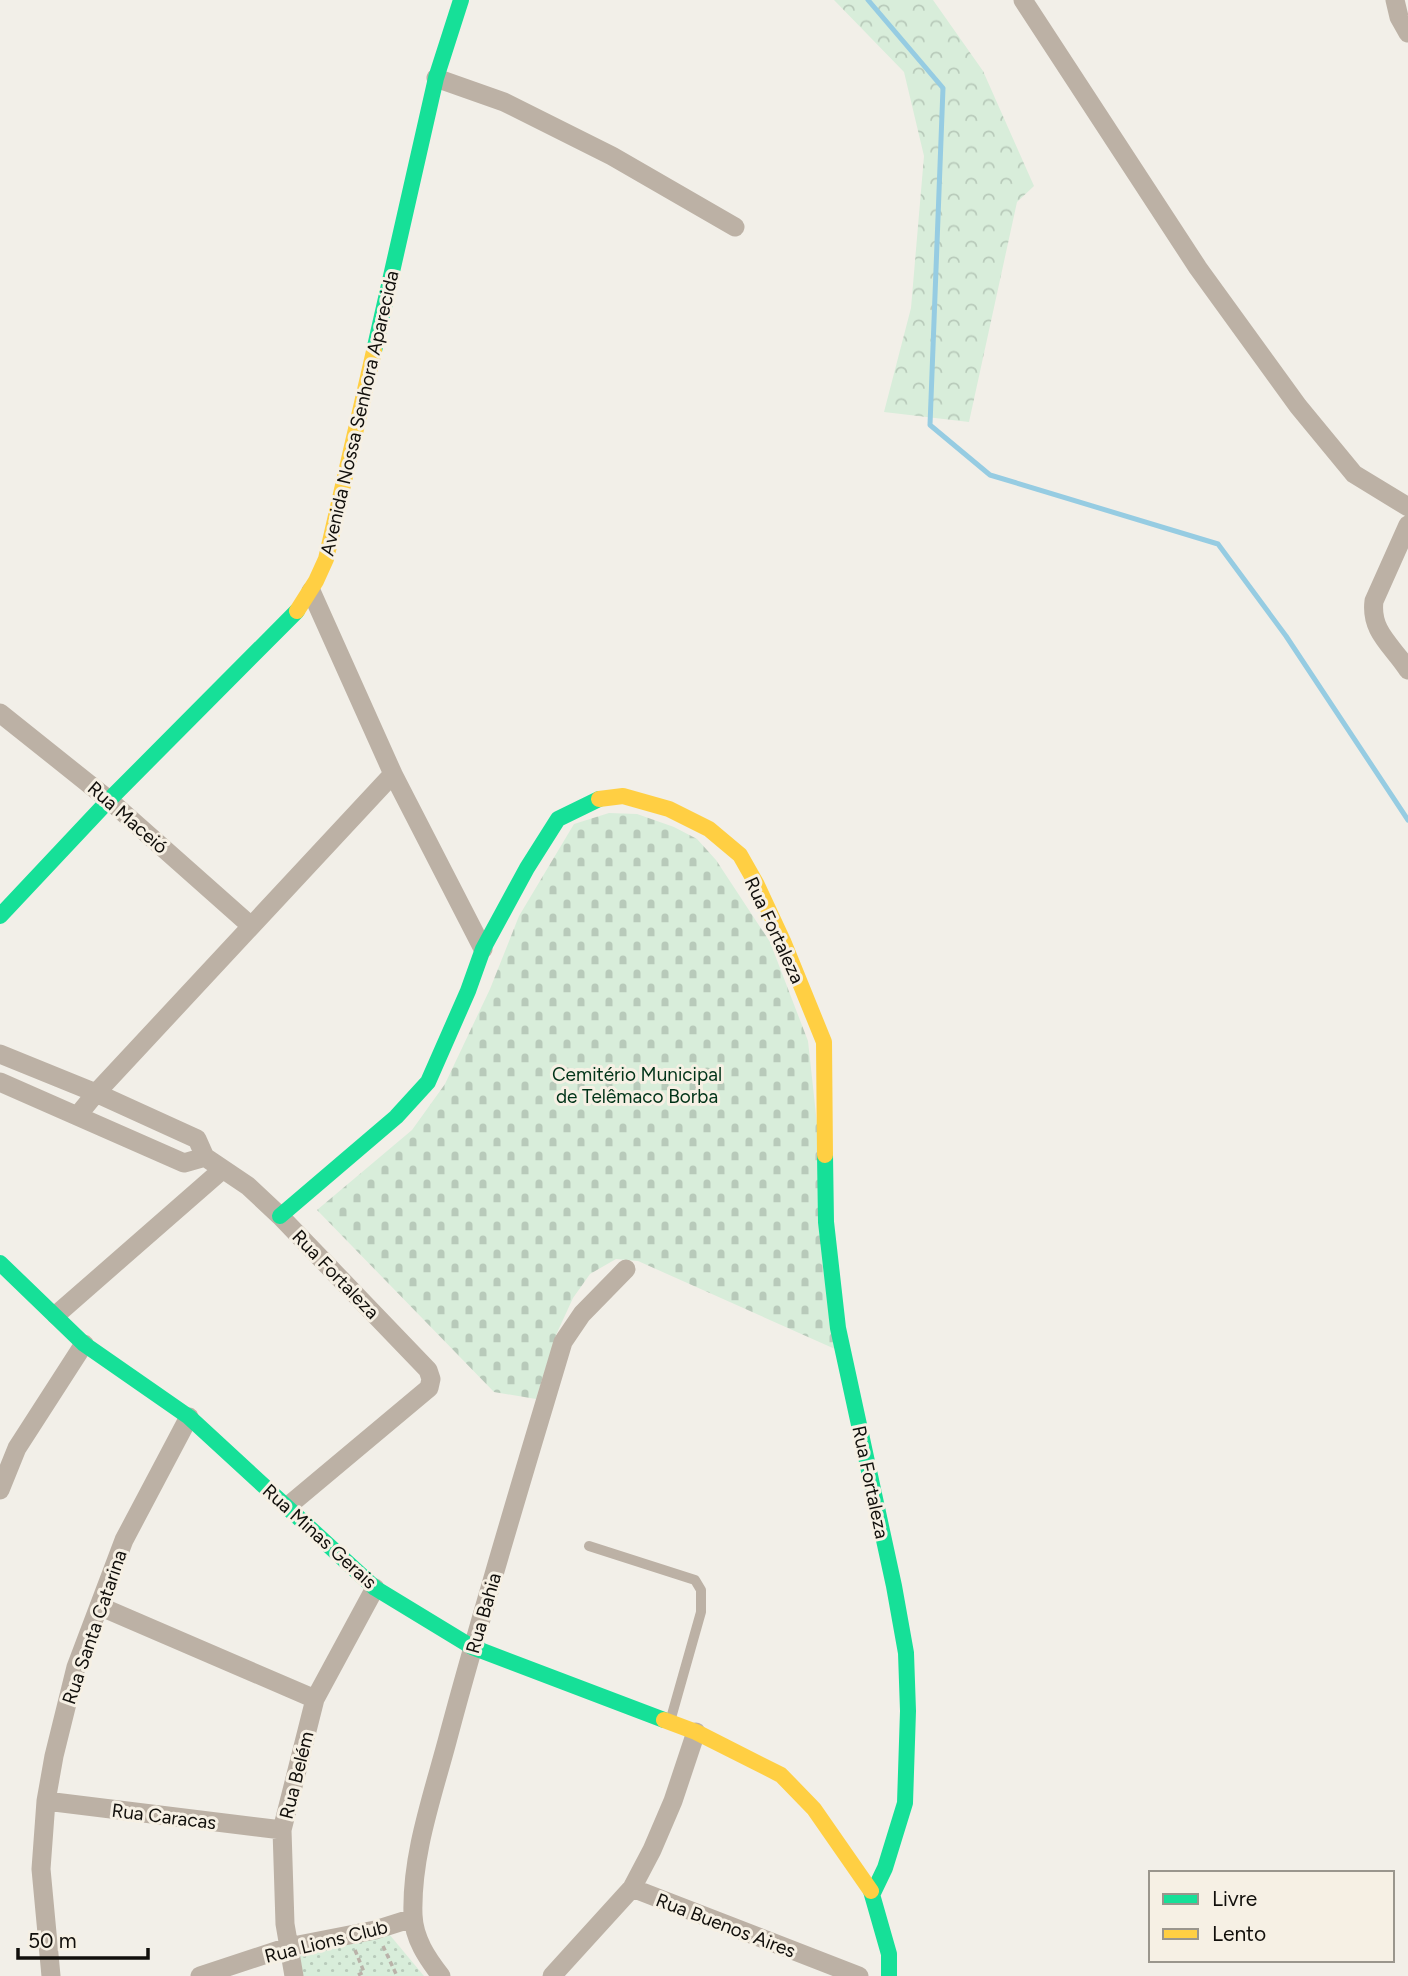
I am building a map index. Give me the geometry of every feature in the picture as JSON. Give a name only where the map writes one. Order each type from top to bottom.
[{"type":"street","name":"Avenida Nossa Senhora Aparecida","points":[[0,916],[109,800],[292,615],[311,591],[326,559],[436,78],[461,0]]},
{"type":"street","points":[[1023,0],[1198,268],[1298,406],[1354,474],[1408,507]]},
{"type":"street","points":[[1395,0],[1399,17],[1408,33]]},
{"type":"street","points":[[436,78],[504,102],[612,156],[734,227]]},
{"type":"street","points":[[1405,660],[1376,629],[1372,614],[1374,601],[1408,525]]},
{"type":"street","points":[[311,591],[393,774],[483,949]]},
{"type":"street","name":"Rua Maceió","points":[[0,713],[109,800],[251,926]]},
{"type":"street","points":[[78,1115],[393,774]]},
{"type":"street","name":"Rua Fortaleza","points":[[288,1506],[429,1388],[431,1379],[424,1364],[279,1216],[396,1117],[428,1082],[468,991],[483,949],[527,868],[558,820],[572,809],[595,799],[623,796],[669,809],[709,829],[740,855],[757,884],[824,1042],[823,1130],[827,1222],[838,1328],[906,1653],[908,1711],[905,1803],[886,1868],[873,1893]]},
{"type":"street","points":[[0,1054],[189,1134],[200,1142],[205,1157],[248,1186],[279,1216]]},
{"type":"street","points":[[0,1082],[184,1163],[205,1157]]},
{"type":"street","points":[[56,1315],[223,1168]]},
{"type":"street","name":"Rua Minas Gerais","points":[[0,1263],[84,1344],[189,1418],[375,1588],[472,1647],[696,1732],[781,1775],[814,1809],[873,1893],[889,1954],[889,1976]]},
{"type":"street","name":"Rua Bahia","points":[[441,1976],[423,1952],[413,1918],[413,1891],[421,1841],[472,1647],[563,1342],[582,1314],[626,1269]]},
{"type":"street","points":[[0,1490],[17,1448],[84,1344]]},
{"type":"street","name":"Rua Santa Catarina","points":[[51,1976],[41,1869],[46,1801],[76,1667],[124,1540],[189,1418]]},
{"type":"street","name":"Rua Belém","points":[[294,1976],[285,1924],[282,1830],[315,1699],[375,1588]]},
{"type":"street","points":[[99,1606],[315,1699]]},
{"type":"street","points":[[552,1976],[632,1888],[673,1801],[696,1732]]},
{"type":"street","name":"Rua Caracas","points":[[46,1801],[282,1830]]},
{"type":"street","name":"Rua Buenos Aires","points":[[632,1888],[859,1976]]},
{"type":"street","name":"Rua Lions Club","points":[[200,1976],[288,1947],[375,1930],[413,1918]]},
{"type":"lane","points":[[589,1546],[695,1580],[701,1590],[701,1612],[669,1722]]},
{"type":"path","points":[[375,1930],[397,1976]]},
{"type":"path","points":[[349,1935],[363,1972],[356,1976]]},
{"type":"green space","points":[[834,0],[933,0],[983,71],[1034,186],[1017,202],[969,422],[884,412],[911,308],[924,156],[904,72]]},
{"type":"green space","name":"Cemitério Municipal de Telêmaco Borba","points":[[609,813],[637,814],[674,827],[697,839],[716,860],[770,942],[808,1041],[835,1349],[638,1261],[616,1259],[590,1274],[573,1298],[556,1335],[536,1399],[494,1392],[317,1210],[412,1130],[445,1084],[490,989],[519,916],[574,824]]},
{"type":"green space","points":[[389,1934],[424,1976],[303,1976],[300,1956]]},
{"type":"waterway","points":[[868,0],[943,88],[930,425],[990,475],[1218,544],[1286,636],[1408,820]]},
{"type":"traffic: fast","points":[[374,351],[436,78],[461,0]]},
{"type":"traffic: fast","points":[[0,916],[109,800],[297,611]]},
{"type":"traffic: fast","points":[[280,1216],[396,1117],[428,1082],[468,991],[483,949],[527,868],[558,819],[599,799]]},
{"type":"traffic: fast","points":[[825,1155],[826,1222],[838,1328],[906,1653],[908,1711],[905,1803],[885,1868],[873,1893]]},
{"type":"traffic: fast","points":[[0,1263],[84,1344],[189,1417],[375,1588],[472,1647],[664,1720]]},
{"type":"traffic: fast","points":[[871,1891],[889,1954],[889,1976]]},
{"type":"traffic: slow","points":[[297,611],[326,559],[374,351]]},
{"type":"traffic: slow","points":[[599,799],[623,796],[669,809],[709,829],[740,855],[783,941],[824,1042],[825,1155]]},
{"type":"traffic: slow","points":[[664,1720],[696,1732],[781,1775],[814,1809],[871,1891]]}]
